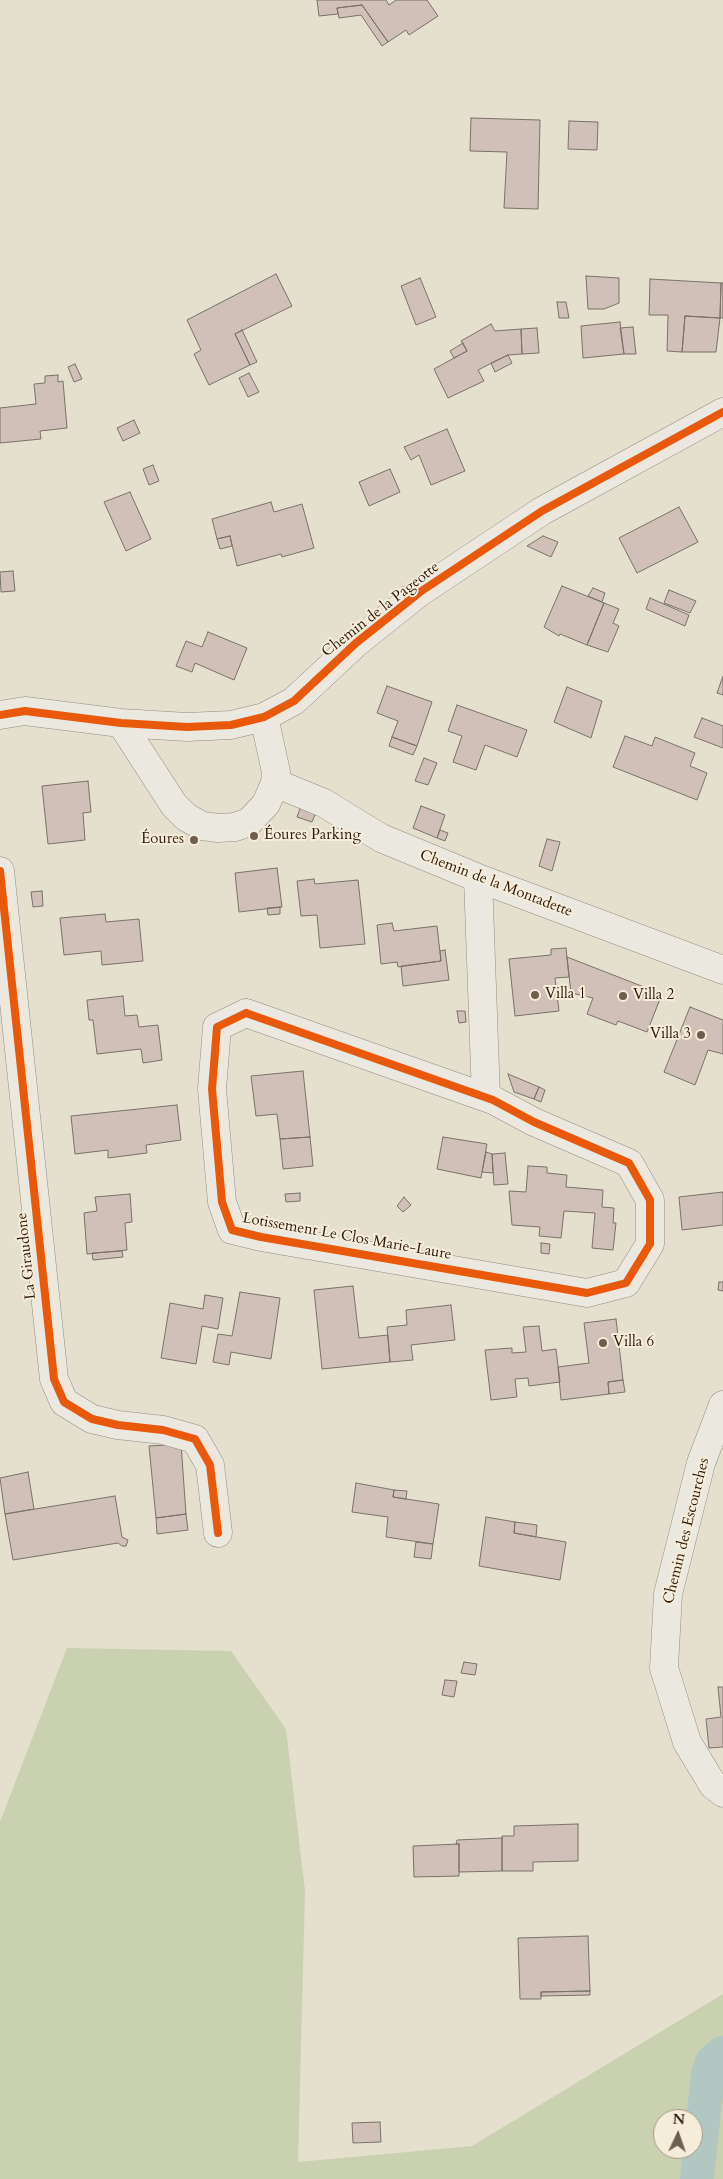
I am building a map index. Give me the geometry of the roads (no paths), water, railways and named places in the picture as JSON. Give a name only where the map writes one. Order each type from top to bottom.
[{"type":"street","name":"Chemin de la Pageotte","points":[[8,710],[121,723],[187,727],[231,725],[264,717],[294,701],[356,643],[420,592],[542,511],[723,412]]},
{"type":"street","points":[[121,723],[174,805],[186,817],[202,826],[235,828],[249,822],[266,804],[275,783],[276,772],[264,717]]},
{"type":"street","name":"Chemin de la Montadette","points":[[275,783],[324,804],[381,838],[478,878],[723,970]]},
{"type":"street","name":"La Giraudone","points":[[0,871],[54,1379],[64,1402],[92,1419],[118,1425],[163,1430],[195,1439],[210,1465],[218,1533]]},
{"type":"street","points":[[478,878],[486,1097]]},
{"type":"street","name":"Lotissement Le Clos Marie-Laure","points":[[246,1013],[486,1097],[534,1122],[629,1163],[650,1200],[650,1244],[626,1283],[587,1293],[261,1237],[232,1230],[222,1202],[212,1089],[217,1027],[246,1013]]},
{"type":"street","name":"Chemin des Escourches","points":[[723,1406],[701,1463],[668,1594],[664,1668],[687,1742],[714,1785],[723,1793]]},
{"type":"waterway","points":[[697,2179],[708,2074],[712,2062],[723,2053]]},
{"type":"place","name":"Éoures Parking","points":[[254,836]]},
{"type":"place","name":"Éoures","points":[[194,840]]},
{"type":"place","name":"Villa 1","points":[[535,995]]},
{"type":"place","name":"Villa 2","points":[[623,996]]},
{"type":"place","name":"Villa 3","points":[[701,1035]]},
{"type":"place","name":"Villa 6","points":[[603,1343]]}]
